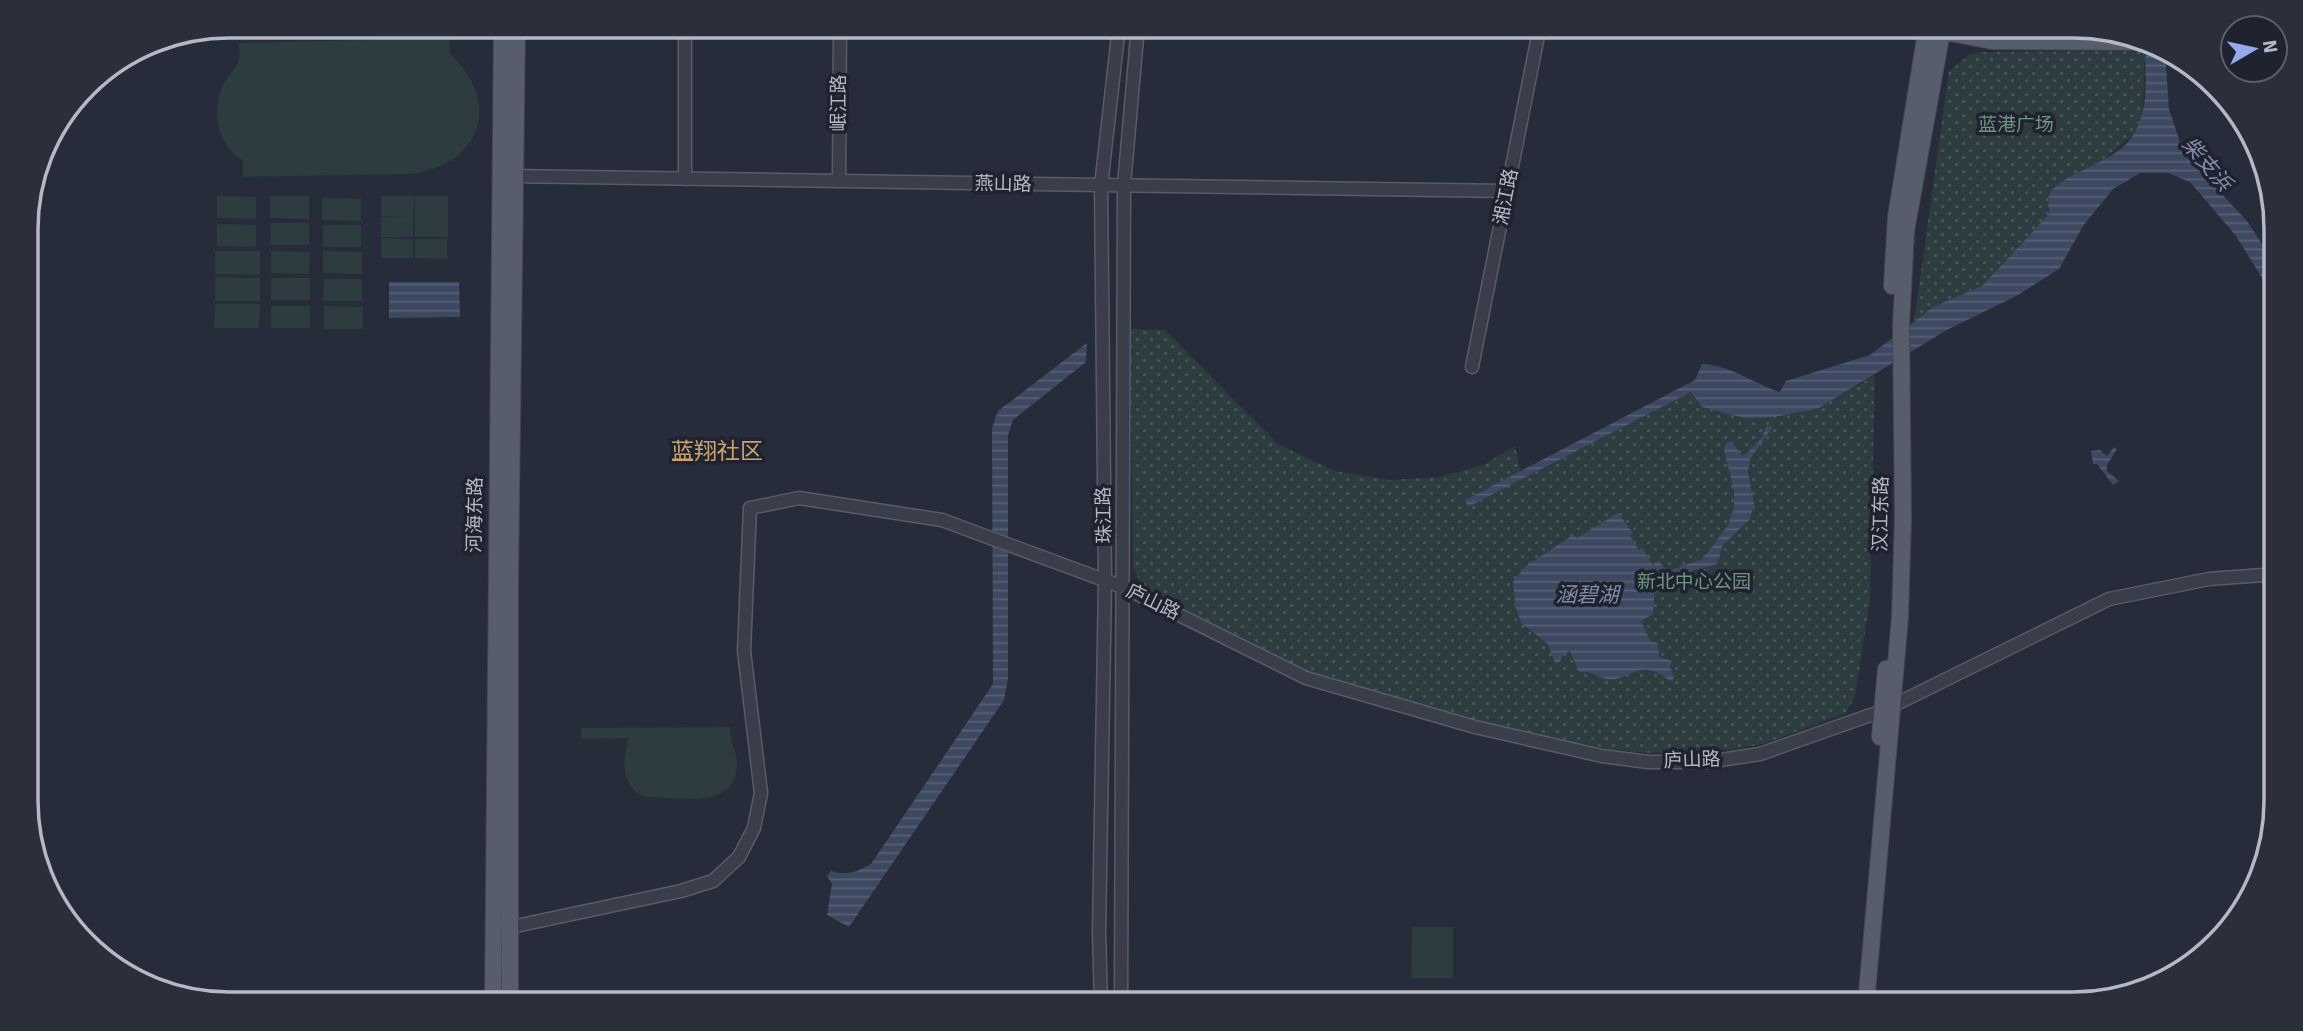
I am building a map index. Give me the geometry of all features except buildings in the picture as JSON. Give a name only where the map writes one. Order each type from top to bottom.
[{"type":"main road","name":"河海东路","points":[[502,38],[508,176],[510,992]]},
{"type":"main road","name":"河海东路","points":[[493,992],[508,176],[516,38]]},
{"type":"main road","name":"汉江东路","points":[[1867,992],[1888,708],[1894,562],[1896,217],[1929,38]]},
{"type":"main road","points":[[1978,38],[1992,41],[2110,42]]},
{"type":"main road","name":"汉江东路","points":[[1857,992],[1888,708]]},
{"type":"street","points":[[685,38],[685,179]]},
{"type":"street","name":"岷江路","points":[[839,38],[839,181]]},
{"type":"street","name":"珠江路","points":[[1101,992],[1099,932],[1105,580],[1101,186],[1118,38]]},
{"type":"street","name":"珠江路","points":[[1121,992],[1119,739],[1123,587],[1124,186],[1137,38]]},
{"type":"street","name":"湘江路","points":[[1472,367],[1539,38]]},
{"type":"street","name":"燕山路","points":[[508,176],[1507,191]]},
{"type":"street","name":"庐山路","points":[[511,927],[681,891],[713,880],[739,857],[754,828],[761,793],[744,651],[750,508],[799,498],[942,520],[1123,587],[1306,678],[1411,710],[1602,756],[1648,762],[1707,762],[1760,754],[1888,708],[2109,599],[2209,579],[2264,575]]},
{"type":"green space","points":[[449,38],[450,54],[466,73],[476,92],[479,111],[476,129],[468,145],[453,159],[434,169],[409,174],[243,177],[243,161],[227,146],[218,126],[217,116],[217,105],[224,83],[239,60],[239,43]]},
{"type":"green space","name":"蓝港广场","points":[[2145,52],[2143,112],[2138,130],[2100,163],[2053,188],[2048,199],[2050,213],[1982,286],[1933,307],[1914,322],[1949,71],[1970,54]]},
{"type":"green space","points":[[217,196],[256,197],[256,219],[217,218]]},
{"type":"green space","points":[[270,196],[309,196],[309,219],[270,218]]},
{"type":"green space","points":[[381,196],[414,196],[413,237],[381,237],[381,217],[408,217],[381,216]]},
{"type":"green space","points":[[415,196],[448,196],[448,237],[415,237]]},
{"type":"green space","points":[[322,198],[361,199],[361,221],[322,220]]},
{"type":"green space","points":[[271,223],[309,223],[309,245],[270,245]]},
{"type":"green space","points":[[217,224],[256,225],[256,247],[217,246]]},
{"type":"green space","points":[[323,225],[361,225],[361,247],[323,247]]},
{"type":"green space","points":[[381,238],[413,239],[413,258],[381,258]]},
{"type":"green space","points":[[415,239],[447,239],[447,259],[415,258]]},
{"type":"green space","points":[[215,251],[260,251],[260,275],[215,274]]},
{"type":"green space","points":[[271,251],[310,252],[309,274],[271,273]]},
{"type":"green space","points":[[323,251],[362,252],[362,274],[323,273]]},
{"type":"green space","points":[[215,277],[260,278],[260,301],[215,301]]},
{"type":"green space","points":[[271,278],[310,278],[310,300],[271,300]]},
{"type":"green space","points":[[324,279],[362,279],[362,301],[323,301]]},
{"type":"green space","points":[[215,304],[260,304],[259,328],[214,328]]},
{"type":"green space","points":[[271,306],[310,306],[310,328],[271,328]]},
{"type":"green space","points":[[324,306],[363,307],[363,329],[324,329]]},
{"type":"green space","name":"新北中心公园","points":[[1130,329],[1165,330],[1278,444],[1335,471],[1389,480],[1440,477],[1483,465],[1515,446],[1521,472],[1465,500],[1468,507],[1691,392],[1819,408],[1875,375],[1870,600],[1855,697],[1846,713],[1763,744],[1714,752],[1648,753],[1609,749],[1482,723],[1400,702],[1307,671],[1157,595],[1142,586],[1133,568]]},
{"type":"green space","points":[[730,727],[737,759],[734,779],[727,789],[702,798],[644,797],[631,786],[625,772],[629,738],[581,739],[581,728]]},
{"type":"green space","points":[[1412,927],[1453,927],[1453,978],[1411,978]]},
{"type":"water","points":[[2146,53],[2166,62],[2169,109],[2184,154],[2247,221],[2264,247],[2264,281],[2236,236],[2191,183],[2169,173],[2140,173],[2113,189],[2083,226],[2059,269],[2018,295],[1945,331],[1819,408],[1774,417],[1745,418],[1702,407],[1691,392],[1468,507],[1465,500],[1695,380],[1702,364],[1733,371],[1780,392],[1786,381],[1870,355],[1933,307],[1982,286],[2050,213],[2048,203],[2054,188],[2106,159],[2133,136],[2145,97]]},
{"type":"water","points":[[389,282],[459,282],[460,317],[389,318]]},
{"type":"water","points":[[1087,343],[1086,362],[1013,420],[1008,435],[1008,679],[1004,700],[849,927],[827,915],[832,884],[827,876],[831,871],[852,872],[871,864],[993,684],[992,428],[998,411]]},
{"type":"water","name":"涵碧湖","points":[[1773,426],[1750,459],[1748,472],[1754,504],[1750,519],[1723,545],[1717,564],[1677,574],[1655,584],[1653,614],[1641,621],[1650,641],[1658,643],[1659,657],[1672,661],[1670,666],[1674,678],[1671,681],[1658,673],[1644,670],[1612,680],[1602,678],[1579,672],[1570,651],[1563,655],[1560,662],[1555,663],[1548,644],[1521,623],[1515,604],[1513,582],[1526,566],[1573,535],[1577,538],[1618,513],[1633,533],[1630,536],[1639,550],[1642,548],[1653,565],[1658,560],[1667,571],[1703,559],[1728,525],[1734,508],[1734,491],[1724,449],[1726,443],[1732,442],[1741,455],[1745,455],[1762,438],[1766,427]]},
{"type":"water","points":[[2114,447],[2117,449],[2107,465],[2107,471],[2119,481],[2113,485],[2097,464],[2093,464],[2091,451],[2100,450],[2107,456]]},
{"type":"district","name":"蓝翔社区","points":[[717,451]]},
{"type":"water label","name":"柴支浜","points":[[2207,164]]}]
